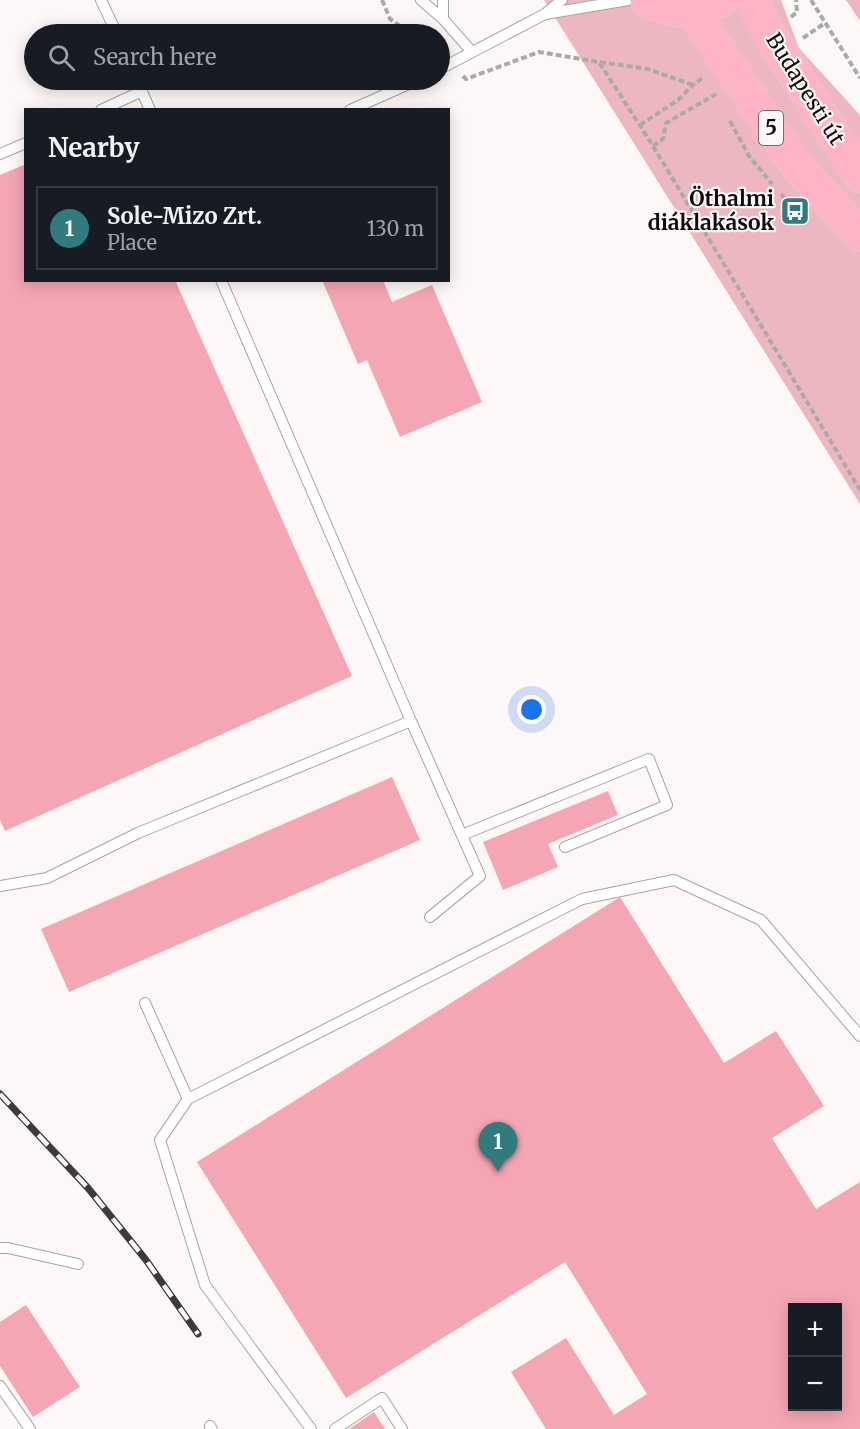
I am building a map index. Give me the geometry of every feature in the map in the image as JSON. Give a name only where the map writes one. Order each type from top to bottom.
[{"type":"main road","points":[[647,0],[666,9],[692,11],[722,0]]},
{"type":"main road","name":"Budapesti út","points":[[752,0],[769,34],[860,176]]},
{"type":"main road","name":"5","points":[[692,11],[798,168],[860,236]]},
{"type":"lane","points":[[101,0],[112,24]]},
{"type":"lane","points":[[421,0],[447,24]]},
{"type":"lane","points":[[443,0],[443,20]]},
{"type":"lane","points":[[450,64],[545,14],[562,0]]},
{"type":"lane","points":[[545,14],[628,0]]},
{"type":"lane","points":[[450,28],[472,52]]},
{"type":"lane","points":[[355,108],[395,90]]},
{"type":"lane","points":[[105,108],[142,91],[149,108]]},
{"type":"lane","points":[[0,154],[24,144]]},
{"type":"lane","points":[[222,282],[480,876],[430,917]]},
{"type":"lane","points":[[0,886],[47,878],[138,833],[411,721]]},
{"type":"lane","points":[[462,835],[649,759],[668,805],[564,847]]},
{"type":"lane","points":[[311,1429],[205,1285],[160,1140],[188,1099],[582,899],[674,880],[762,920],[860,1036]]},
{"type":"lane","points":[[145,1003],[188,1099]]},
{"type":"lane","points":[[0,1248],[78,1264]]},
{"type":"lane","points":[[0,1386],[30,1429]]},
{"type":"lane","points":[[334,1429],[382,1398],[402,1429]]},
{"type":"path","points":[[382,0],[390,19],[397,24]]},
{"type":"path","points":[[811,0],[860,78]]},
{"type":"path","points":[[800,40],[825,23]]},
{"type":"path","points":[[450,70],[466,79],[539,52],[648,69],[693,85]]},
{"type":"path","points":[[599,62],[653,146],[860,489]]},
{"type":"path","points":[[653,146],[663,139],[666,123],[721,91]]},
{"type":"shaded area","points":[[544,0],[781,0],[799,48],[860,115],[860,504]]},
{"type":"shaded area","points":[[846,0],[860,0],[860,21]]},
{"type":"building","points":[[24,165],[24,282],[176,282],[352,676],[5,831],[0,820],[0,175]]},
{"type":"building","points":[[323,282],[384,282],[392,302],[432,285],[482,402],[400,437],[367,360],[358,364]]},
{"type":"building","points":[[392,777],[420,840],[69,992],[41,929]]},
{"type":"building","points":[[608,791],[618,815],[548,844],[558,867],[503,890],[483,842]]},
{"type":"building","points":[[620,897],[724,1063],[776,1031],[824,1106],[772,1138],[816,1209],[860,1182],[860,1429],[546,1429],[511,1372],[566,1338],[614,1415],[647,1394],[565,1262],[346,1398],[197,1162]]},
{"type":"building","points":[[26,1305],[80,1387],[33,1417],[0,1366],[0,1322]]},
{"type":"building","points":[[374,1412],[385,1429],[349,1429]]},
{"type":"railway","points":[[0,1094],[88,1188],[146,1260],[198,1334]]},
{"type":"place","name":"Öthalmi diáklakások","points":[[795,211]]},
{"type":"place","name":"Sole-Mizo Zrt.","points":[[498,1172]]}]
